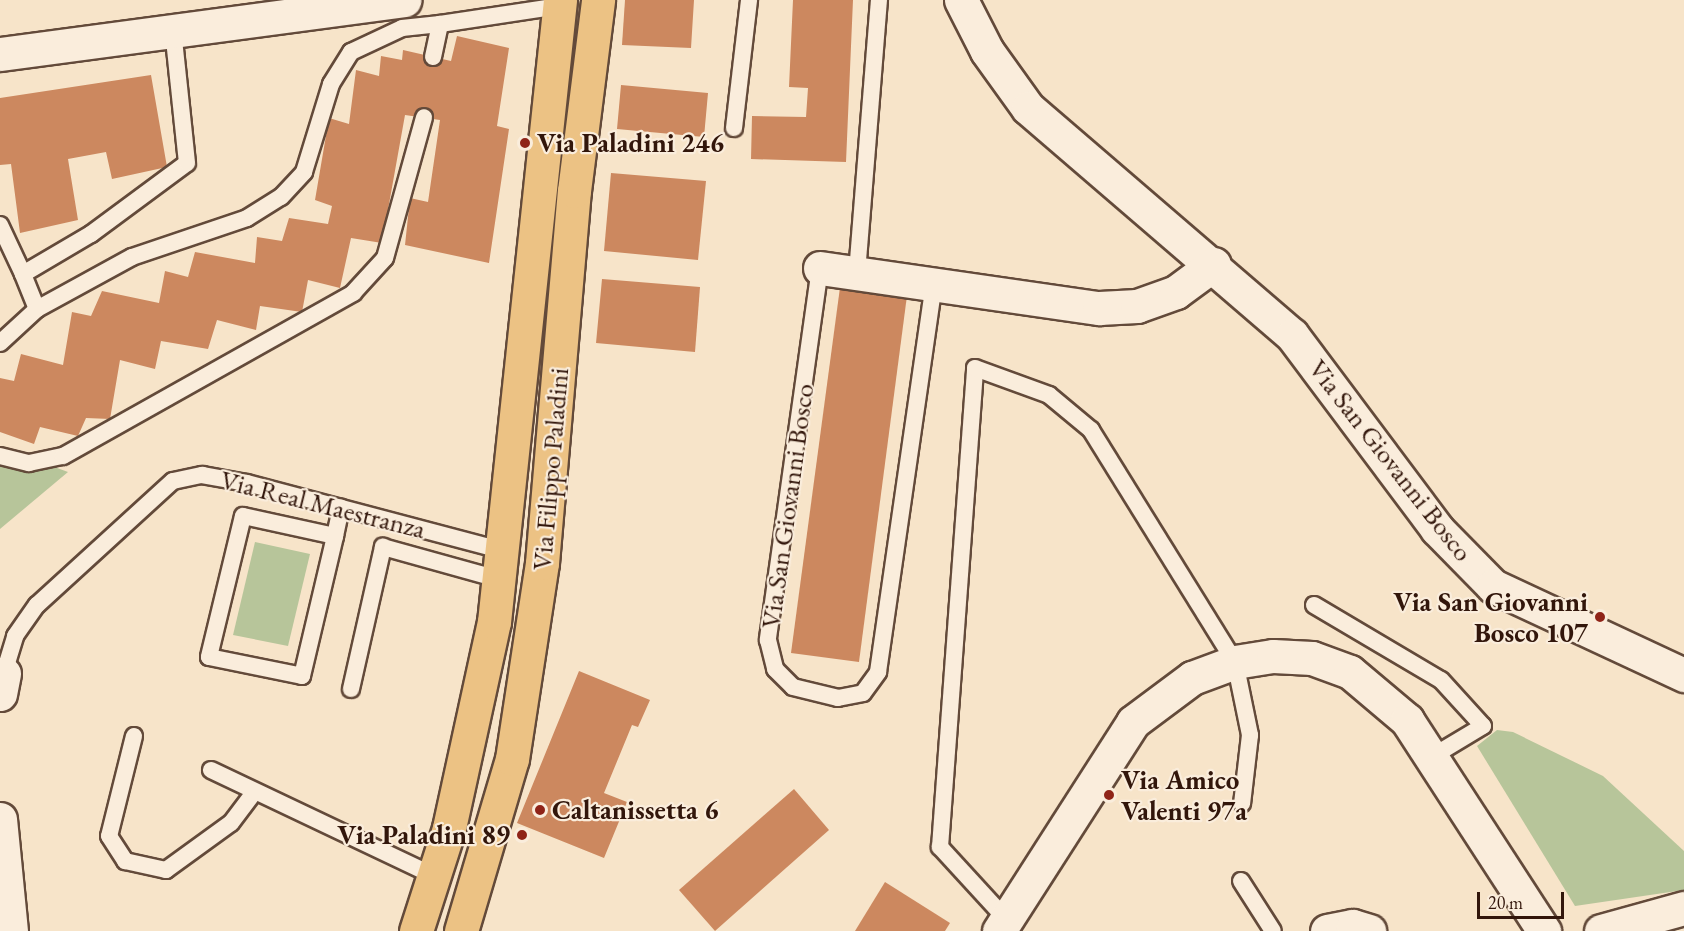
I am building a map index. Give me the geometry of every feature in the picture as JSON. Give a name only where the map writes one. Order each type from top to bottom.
[{"type":"main road","name":"Via Filippo Paladini","points":[[461,931],[512,759],[542,563],[575,180],[598,0]]},
{"type":"main road","name":"Via Filippo Paladini","points":[[416,931],[436,877],[494,622],[560,3]]},
{"type":"street","points":[[0,54],[173,29],[404,0]]},
{"type":"street","name":"Via San Giovanni Bosco","points":[[961,0],[987,51],[1028,108],[1214,264],[1292,335],[1437,529],[1492,586],[1684,675]]},
{"type":"street","name":"Via San Giovanni Bosco","points":[[819,267],[1099,308],[1137,306],[1176,292],[1214,264]]},
{"type":"street","points":[[1003,925],[1133,722],[1184,683],[1235,662],[1312,658],[1350,672],[1407,720],[1433,756],[1544,931]]},
{"type":"street","points":[[0,819],[11,931]]},
{"type":"street","points":[[1600,931],[1684,908]]},
{"type":"street","points":[[1327,931],[1353,926],[1369,931]]},
{"type":"lane","points":[[734,128],[749,0]]},
{"type":"lane","points":[[857,273],[879,0]]},
{"type":"lane","name":"Via Filippo Paladini","points":[[0,343],[37,309],[132,257],[247,218],[281,197],[304,172],[332,84],[351,52],[402,28],[440,24],[560,3]]},
{"type":"lane","points":[[433,57],[440,24]]},
{"type":"lane","points":[[23,274],[90,234],[187,163],[173,29]]},
{"type":"lane","points":[[0,456],[29,463],[63,456],[353,292],[385,258],[424,117]]},
{"type":"lane","points":[[0,225],[37,309]]},
{"type":"lane","name":"Via San Giovanni Bosco","points":[[819,267],[768,640],[775,669],[793,687],[838,698],[863,693],[878,672],[934,284]]},
{"type":"lane","points":[[1003,925],[940,847],[975,368],[1049,395],[1091,430],[1235,662],[1250,735],[1242,804]]},
{"type":"lane","name":"Via Real Maestranza","points":[[2,683],[15,636],[37,605],[173,481],[202,475],[341,508],[500,564]]},
{"type":"lane","points":[[335,536],[243,516],[209,657],[302,676],[335,536],[341,508]]},
{"type":"lane","points":[[351,689],[383,547],[500,564]]},
{"type":"lane","points":[[1314,605],[1441,680],[1483,726],[1433,756]]},
{"type":"lane","points":[[134,736],[109,836],[125,861],[166,870],[231,823],[254,794]]},
{"type":"lane","points":[[211,770],[254,794],[436,877]]},
{"type":"lane","points":[[1241,881],[1273,931]]},
{"type":"green space","points":[[0,447],[68,472],[0,529]]},
{"type":"green space","points":[[255,542],[310,554],[288,646],[233,635]]},
{"type":"green space","points":[[1497,730],[1513,732],[1603,776],[1684,851],[1684,890],[1575,906],[1477,746]]},
{"type":"building","points":[[625,0],[694,0],[691,48],[622,45]]},
{"type":"building","points":[[793,0],[853,0],[846,162],[751,159],[752,116],[806,117],[808,88],[789,87]]},
{"type":"building","points":[[457,36],[509,48],[497,126],[509,129],[489,263],[405,245],[410,198],[428,202],[440,120],[405,115],[382,243],[351,238],[340,288],[308,280],[302,312],[260,306],[256,330],[217,320],[208,349],[161,341],[155,369],[120,360],[110,419],[86,418],[78,436],[40,427],[34,444],[0,432],[0,378],[14,381],[21,354],[63,365],[72,312],[91,316],[102,291],[159,303],[165,271],[188,277],[195,252],[255,263],[257,237],[282,241],[289,218],[328,224],[332,206],[315,200],[329,118],[349,124],[356,70],[379,76],[381,56],[402,60],[403,50],[451,61]]},
{"type":"building","points":[[151,75],[167,167],[112,179],[106,152],[68,159],[78,220],[20,233],[11,164],[0,165],[0,98]]},
{"type":"building","points":[[621,85],[708,93],[704,137],[617,129]]},
{"type":"building","points":[[611,173],[706,181],[698,260],[604,251]]},
{"type":"building","points":[[602,279],[700,287],[695,352],[596,343]]},
{"type":"building","points":[[841,280],[908,288],[859,662],[791,653]]},
{"type":"building","points":[[579,671],[650,700],[638,727],[632,725],[604,793],[627,802],[604,858],[517,823]]},
{"type":"building","points":[[794,789],[829,830],[715,931],[679,890]]},
{"type":"building","points":[[885,882],[950,923],[945,931],[855,931]]},
{"type":"place","name":"Via Paladini 246","points":[[525,143]]},
{"type":"place","name":"Via San Giovanni Bosco 107","points":[[1600,617]]},
{"type":"place","name":"Via Amico Valenti 97a","points":[[1109,795]]},
{"type":"place","name":"Caltanissetta 6","points":[[540,810]]},
{"type":"place","name":"Via Paladini 89","points":[[522,835]]}]
